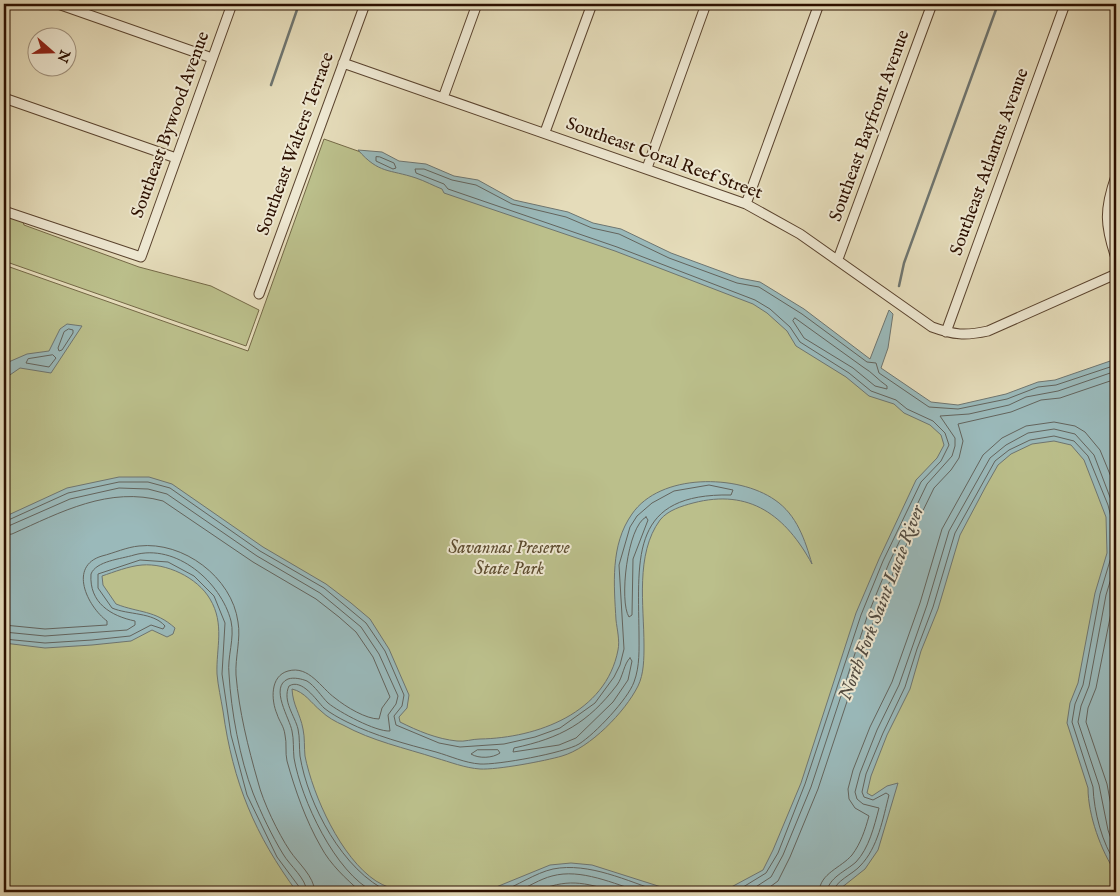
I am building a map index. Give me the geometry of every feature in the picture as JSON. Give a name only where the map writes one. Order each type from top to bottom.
[{"type":"street","points":[[58,4],[212,58]]},
{"type":"street","name":"Southeast Bywood Avenue","points":[[4,211],[141,256],[232,4]]},
{"type":"street","name":"Southeast Walters Terrace","points":[[259,294],[364,4]]},
{"type":"street","points":[[443,98],[477,4]]},
{"type":"street","points":[[545,132],[592,4]]},
{"type":"street","points":[[647,168],[706,4]]},
{"type":"street","points":[[746,204],[819,4]]},
{"type":"street","name":"Southeast Bayfront Avenue","points":[[838,259],[932,4]]},
{"type":"street","name":"Southeast Atlantus Avenue","points":[[946,332],[1065,4]]},
{"type":"street","name":"Southeast Coral Reef Street","points":[[343,64],[545,132],[746,204],[800,234],[932,327],[946,332],[966,336],[988,331],[1116,274]]},
{"type":"street","points":[[4,98],[176,158]]},
{"type":"street","points":[[1116,176],[1106,217],[1107,230],[1116,258]]},
{"type":"green space","name":"Savannas Preserve State Park","points":[[324,139],[719,279],[964,438],[1116,382],[1116,892],[4,892],[4,265],[248,351]]},
{"type":"green space","points":[[4,215],[23,222],[24,225],[139,267],[211,286],[259,310],[246,346],[4,261]]},
{"type":"water","name":"North Fork Saint Lucie River","points":[[358,150],[382,152],[399,161],[426,164],[454,176],[478,180],[514,200],[568,212],[593,223],[621,229],[671,253],[739,278],[760,282],[804,309],[870,359],[889,310],[893,314],[888,348],[881,368],[931,402],[958,405],[1006,394],[1038,382],[1055,380],[1116,359],[1116,731],[1114,740],[1116,748],[1116,873],[1105,854],[1096,832],[1090,810],[1088,788],[1067,723],[1070,703],[1078,683],[1095,593],[1107,553],[1106,517],[1084,460],[1071,445],[1054,441],[1032,444],[1011,454],[998,465],[960,535],[938,609],[921,651],[910,689],[887,735],[871,776],[867,793],[872,796],[887,786],[898,783],[878,850],[865,869],[836,892],[722,892],[763,870],[773,850],[801,783],[856,613],[916,480],[937,458],[944,445],[941,435],[930,425],[904,413],[894,404],[869,396],[846,377],[796,346],[787,331],[767,313],[753,304],[615,251],[444,193],[442,189],[419,179],[385,170],[365,158]]},
{"type":"water","points":[[67,324],[82,326],[51,373],[20,368],[4,379],[4,364],[27,354],[49,351],[60,329]]},
{"type":"water","points":[[119,477],[149,477],[172,484],[263,547],[326,584],[351,603],[370,619],[389,649],[409,695],[407,708],[399,717],[400,722],[428,734],[457,741],[524,734],[546,727],[566,718],[584,706],[599,690],[611,672],[619,646],[614,579],[620,539],[632,514],[645,501],[661,491],[680,485],[700,482],[721,482],[741,485],[759,491],[783,506],[795,521],[803,537],[812,564],[802,547],[778,520],[764,510],[749,503],[732,499],[713,499],[693,503],[667,514],[660,520],[652,534],[644,564],[642,597],[644,661],[638,686],[625,707],[606,728],[573,752],[554,758],[498,768],[480,769],[463,766],[365,736],[329,717],[304,695],[292,689],[303,729],[305,756],[309,772],[330,825],[340,842],[363,871],[379,883],[401,892],[297,892],[269,850],[248,807],[240,785],[227,737],[218,683],[219,627],[215,608],[197,584],[171,569],[151,565],[122,569],[102,576],[103,585],[116,604],[154,615],[175,628],[173,634],[167,637],[152,630],[131,641],[92,645],[45,648],[4,643],[4,517],[67,488]]},
{"type":"water","points":[[571,863],[592,865],[677,892],[484,892],[550,865]]},
{"type":"waterway","points":[[271,85],[299,4]]},
{"type":"waterway","points":[[899,286],[904,263],[998,4]]}]
